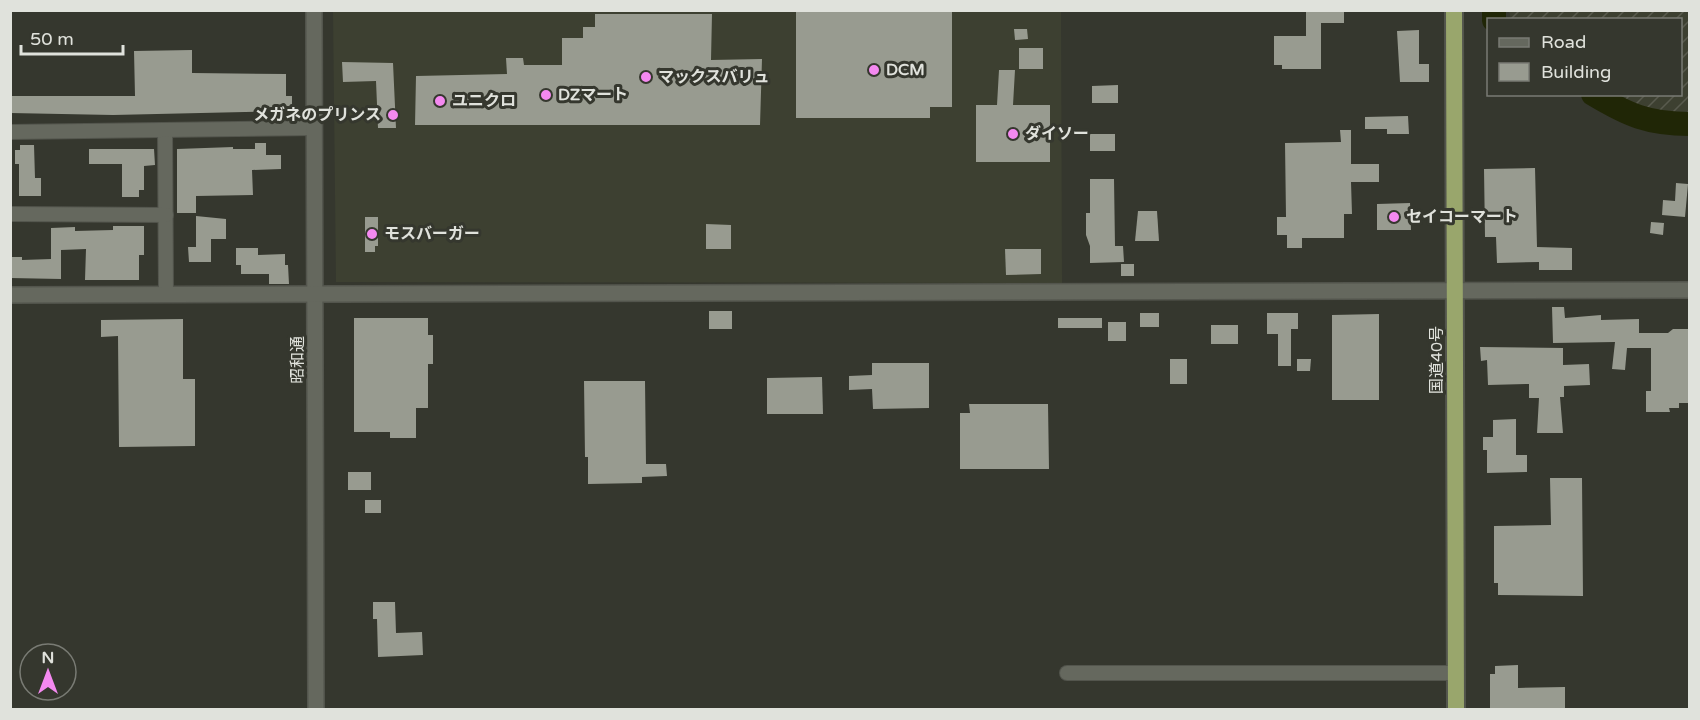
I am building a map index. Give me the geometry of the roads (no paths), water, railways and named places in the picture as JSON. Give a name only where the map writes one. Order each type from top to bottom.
[{"type":"highway","name":"国道40号","points":[[1454,10],[1456,710]]},
{"type":"street","name":"昭和通","points":[[314,10],[316,710]]},
{"type":"street","points":[[10,132],[314,128]]},
{"type":"street","points":[[165,130],[166,295]]},
{"type":"street","points":[[10,214],[166,215]]},
{"type":"street","points":[[10,295],[1689,290]]},
{"type":"street","points":[[1066,673],[1456,673]]},
{"type":"waterway","points":[[1494,10],[1494,18]]},
{"type":"waterway","points":[[1596,96],[1639,117],[1675,124],[1690,124]]},
{"type":"place","name":"DCM","points":[[874,70]]},
{"type":"place","name":"マックスバリュ","points":[[646,77]]},
{"type":"place","name":"DZマート","points":[[546,95]]},
{"type":"place","name":"ユニクロ","points":[[440,101]]},
{"type":"place","name":"メガネのプリンス","points":[[393,115]]},
{"type":"place","name":"ダイソー","points":[[1013,134]]},
{"type":"place","name":"セイコーマート","points":[[1394,217]]},
{"type":"place","name":"モスバーガー","points":[[372,234]]}]
